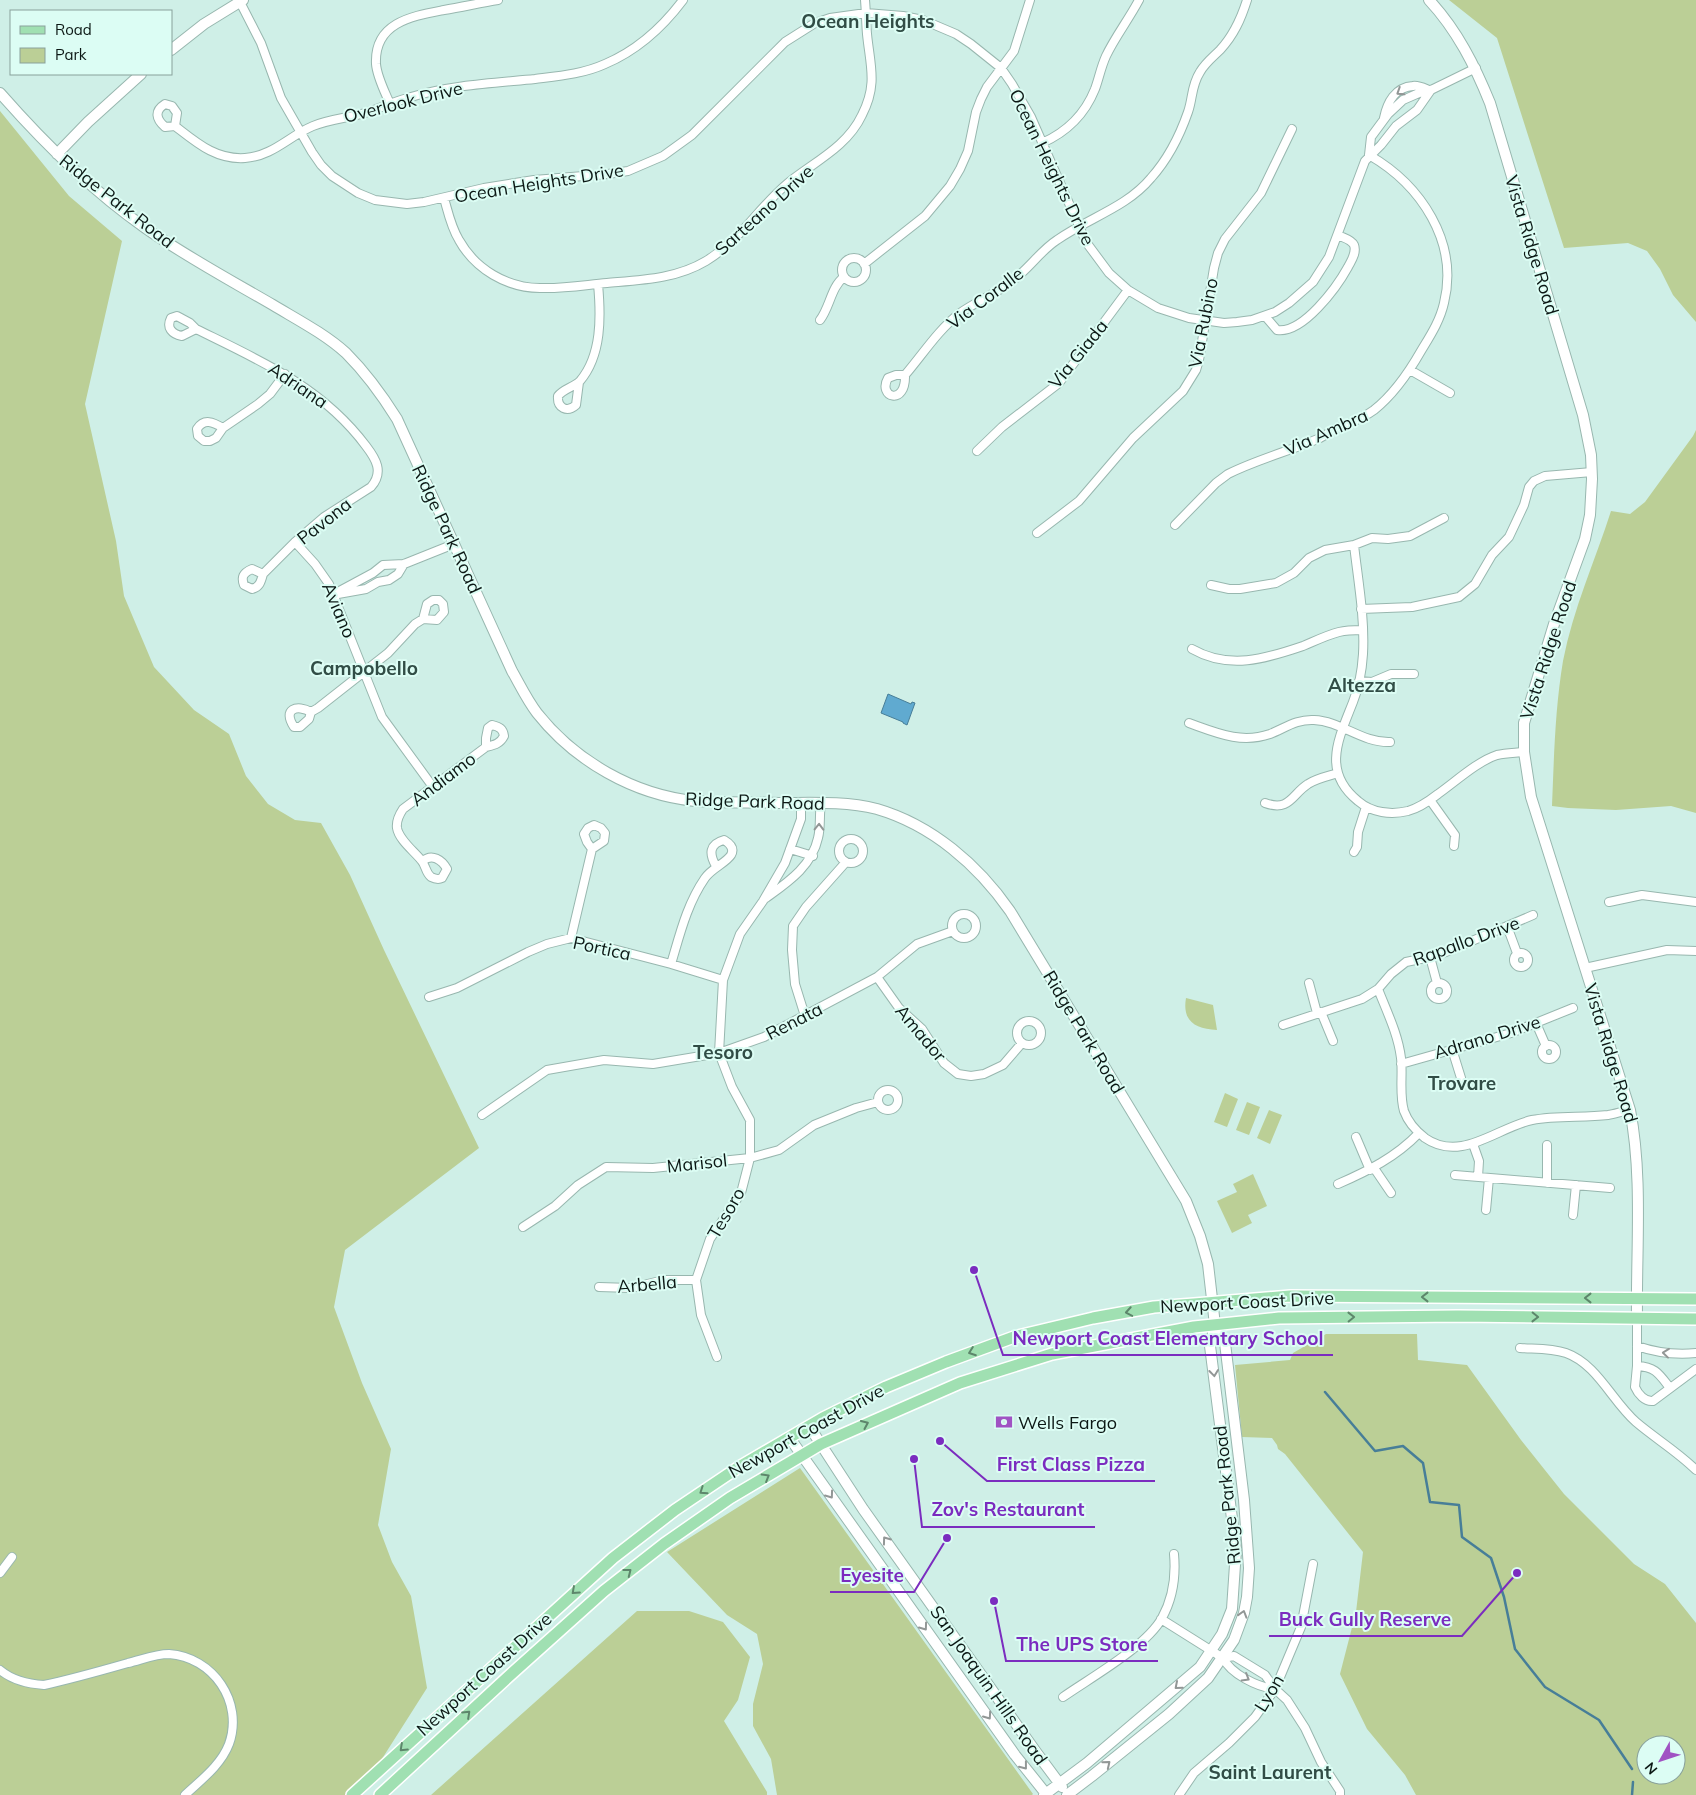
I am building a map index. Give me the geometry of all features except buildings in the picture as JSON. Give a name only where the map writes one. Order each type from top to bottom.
[{"type":"main road","name":"Newport Coast Drive","points":[[352,1795],[613,1558],[681,1506],[739,1466],[809,1426],[894,1383],[946,1362],[1014,1337],[1093,1318],[1145,1309],[1212,1302],[1290,1296],[1696,1299]]},
{"type":"main road","name":"Newport Coast Drive","points":[[380,1795],[604,1591],[664,1544],[730,1498],[821,1444],[960,1383],[1052,1354],[1215,1324],[1279,1318],[1458,1316],[1696,1318]]},
{"type":"street","points":[[390,104],[376,64],[380,43],[392,27],[411,17],[498,0]]},
{"type":"street","name":"Overlook Drive","points":[[175,126],[196,144],[207,150],[233,158],[252,157],[282,146],[301,132],[326,121],[364,113],[433,91],[566,75],[604,65],[622,56],[652,35],[666,22],[683,0]]},
{"type":"street","name":"Sarteano Drive","points":[[444,198],[452,225],[464,250],[474,261],[497,277],[511,283],[538,288],[598,284],[662,277],[688,270],[704,262],[732,242],[786,185],[847,138],[862,116],[871,90],[872,62],[867,34],[865,0]]},
{"type":"street","points":[[864,264],[925,216],[950,186],[968,151],[976,112],[981,99],[1016,46],[1030,0]]},
{"type":"street","points":[[1042,143],[1065,130],[1083,111],[1095,88],[1106,55],[1130,18],[1139,0]]},
{"type":"street","name":"Via Coralle","points":[[905,375],[932,341],[960,313],[999,291],[1014,280],[1042,251],[1078,226],[1122,204],[1138,192],[1161,166],[1170,151],[1189,110],[1191,95],[1200,71],[1232,36],[1240,21],[1247,0]]},
{"type":"street","name":"Vista Ridge Road","points":[[1429,0],[1450,26],[1476,68],[1490,103],[1583,415],[1591,455],[1590,515],[1585,539],[1554,624],[1524,723],[1524,752],[1531,797],[1630,1110],[1636,1148],[1636,1318]]},
{"type":"street","points":[[172,49],[204,24],[241,1]]},
{"type":"street","name":"Ocean Heights Drive","points":[[241,1],[261,43],[281,98],[321,165],[332,176],[358,193],[374,200],[408,204],[534,180],[628,171],[647,164],[679,147],[692,136],[785,42],[815,23],[830,18],[866,13],[903,16],[940,27],[971,44],[1000,68],[1024,101],[1078,226],[1098,260],[1109,273],[1128,290],[1158,308],[1206,321],[1237,322],[1265,316],[1289,303],[1313,282],[1329,257],[1360,170],[1369,155],[1381,145],[1396,126],[1417,110],[1431,90]]},
{"type":"street","name":"Ocean Heights Drive","points":[[1369,155],[1371,137],[1384,119],[1403,100],[1431,90],[1476,68]]},
{"type":"street","points":[[57,154],[88,122],[140,75]]},
{"type":"street","name":"Ridge Park Road","points":[[0,93],[57,154],[88,182],[143,226],[186,254],[316,330],[345,353],[370,378],[397,419],[512,671],[537,712],[580,755],[623,780],[646,790],[695,801],[821,803],[876,809],[909,822],[936,838],[978,872],[1001,899],[1186,1201],[1200,1236],[1208,1264],[1215,1324],[1224,1343],[1244,1500],[1249,1568],[1247,1597],[1244,1613],[1234,1640],[1208,1678],[1168,1714],[1068,1795]]},
{"type":"street","name":"Via Rubino","points":[[1037,533],[1079,501],[1133,438],[1183,391],[1196,370],[1218,253],[1234,226],[1260,193],[1292,129]]},
{"type":"street","name":"Via Ambra","points":[[1175,525],[1216,483],[1228,474],[1363,418],[1385,399],[1410,370],[1432,333],[1442,310],[1447,289],[1446,259],[1438,228],[1420,198],[1394,172],[1369,155]]},
{"type":"street","points":[[1265,316],[1277,330],[1282,331],[1304,320],[1326,299],[1341,280],[1355,253],[1353,243],[1338,235]]},
{"type":"street","points":[[857,258],[864,264],[866,273],[861,280],[852,282],[844,277],[842,268],[848,260],[857,258]]},
{"type":"street","points":[[820,320],[826,311],[834,288],[844,277]]},
{"type":"street","points":[[579,382],[593,357],[597,342],[600,316],[598,284]]},
{"type":"street","name":"Via Giada","points":[[978,451],[1002,427],[1059,383],[1128,290]]},
{"type":"street","name":"Adriana","points":[[196,329],[285,374],[317,396],[343,419],[364,444],[378,467]]},
{"type":"street","points":[[1410,370],[1450,393]]},
{"type":"street","points":[[223,428],[264,399],[285,374]]},
{"type":"street","name":"Pavona","points":[[264,574],[295,542],[324,517],[371,487],[376,482],[378,467]]},
{"type":"street","points":[[1361,609],[1412,607],[1459,597],[1475,584],[1492,555],[1510,537],[1524,505],[1529,487],[1534,480],[1545,476],[1592,472]]},
{"type":"street","points":[[1211,585],[1229,589],[1240,589],[1276,583],[1294,573],[1317,553],[1337,546],[1354,545],[1372,538],[1388,539],[1410,536],[1444,518]]},
{"type":"street","name":"Aviano","points":[[295,542],[319,568],[334,594],[382,717],[433,786]]},
{"type":"street","points":[[334,594],[374,573],[384,565],[404,564],[454,544]]},
{"type":"street","points":[[1354,545],[1361,609],[1363,653],[1354,700],[1336,747],[1338,774],[1350,794],[1366,806],[1387,813],[1399,813],[1419,807],[1486,760],[1503,754],[1524,752]]},
{"type":"street","points":[[334,594],[366,589],[378,582],[389,580],[398,574],[404,564]]},
{"type":"street","points":[[374,573],[378,582]]},
{"type":"street","points":[[311,712],[388,653],[415,624],[423,619]]},
{"type":"street","points":[[1192,650],[1224,662],[1247,661],[1302,646],[1340,632],[1362,630]]},
{"type":"street","points":[[1359,681],[1372,682],[1391,674],[1414,674]]},
{"type":"street","points":[[1189,723],[1240,739],[1260,737],[1304,720],[1326,722],[1369,740],[1390,742]]},
{"type":"street","name":"Andiamo","points":[[423,861],[400,834],[397,821],[403,809],[486,747]]},
{"type":"street","points":[[1265,803],[1279,806],[1286,804],[1308,784],[1338,774]]},
{"type":"street","points":[[1430,800],[1455,835],[1454,846]]},
{"type":"street","name":"Tesoro","points":[[717,1357],[701,1315],[696,1280],[710,1239],[741,1193],[750,1158],[750,1120],[732,1087],[719,1053],[723,980],[740,934],[763,901],[785,863],[801,819],[801,803]]},
{"type":"street","name":"Tesoro","points":[[763,901],[794,878],[813,856],[819,837],[821,803]]},
{"type":"street","points":[[1354,852],[1357,847],[1358,832],[1366,806]]},
{"type":"street","points":[[572,938],[592,849]]},
{"type":"street","points":[[790,849],[813,856]]},
{"type":"street","points":[[804,1016],[795,984],[792,950],[793,926],[806,907],[846,862]]},
{"type":"street","points":[[671,964],[684,918],[705,878],[716,866]]},
{"type":"street","points":[[1609,902],[1642,895],[1696,902]]},
{"type":"street","name":"Rapallo Drive","points":[[1378,990],[1391,974],[1406,962],[1430,957],[1534,915]]},
{"type":"street","points":[[1507,926],[1518,954]]},
{"type":"street","name":"Renata","points":[[482,1115],[547,1070],[604,1060],[653,1064],[719,1053],[764,1037],[877,977],[917,944],[953,931]]},
{"type":"street","name":"Portica","points":[[429,997],[457,988],[547,944],[572,938],[723,980]]},
{"type":"street","points":[[1585,968],[1667,950],[1696,951]]},
{"type":"street","points":[[1430,957],[1437,983]]},
{"type":"street","name":"Amador","points":[[877,977],[899,1008],[922,1029],[944,1063],[958,1074],[972,1076],[984,1074],[1003,1065],[1022,1043]]},
{"type":"street","points":[[1309,983],[1319,1013],[1333,1041]]},
{"type":"street","points":[[1283,1025],[1362,999],[1378,990],[1396,1036],[1401,1064],[1404,1111],[1419,1133],[1442,1146],[1462,1147],[1473,1144],[1512,1126],[1530,1121],[1608,1115],[1630,1110]]},
{"type":"street","name":"Adrano Drive","points":[[1401,1064],[1511,1032],[1573,1008]]},
{"type":"street","points":[[1536,1023],[1546,1046]]},
{"type":"street","points":[[1452,1049],[1460,1078]]},
{"type":"street","name":"Marisol","points":[[523,1227],[555,1206],[578,1185],[606,1167],[653,1168],[750,1158],[780,1150],[814,1125],[856,1108],[878,1102]]},
{"type":"street","points":[[1338,1184],[1372,1169],[1407,1146],[1419,1133]]},
{"type":"street","points":[[1356,1137],[1372,1169],[1391,1194]]},
{"type":"street","points":[[1473,1144],[1479,1161],[1478,1177]]},
{"type":"street","points":[[1547,1145],[1548,1183]]},
{"type":"street","points":[[1455,1175],[1610,1188]]},
{"type":"street","points":[[1486,1210],[1489,1178]]},
{"type":"street","points":[[1574,1215],[1576,1185]]},
{"type":"street","name":"Arbella","points":[[599,1287],[632,1288],[664,1280],[696,1280]]},
{"type":"street","points":[[1636,1318],[1637,1366],[1635,1387],[1644,1399],[1653,1401],[1696,1368]]},
{"type":"street","name":"Ridge Park Road","points":[[1045,1795],[1087,1763],[1200,1667],[1212,1652],[1222,1634],[1232,1609],[1236,1550],[1210,1346],[1215,1324]]},
{"type":"street","points":[[1637,1346],[1661,1353],[1696,1354]]},
{"type":"street","points":[[1520,1348],[1554,1350],[1576,1358],[1593,1372],[1634,1421],[1676,1452],[1696,1470]]},
{"type":"street","points":[[1637,1366],[1649,1367],[1658,1372],[1670,1388]]},
{"type":"street","name":"San Joaquin Hills Road","points":[[809,1426],[863,1509],[1068,1795]]},
{"type":"street","name":"San Joaquin Hills Road","points":[[789,1437],[1045,1795]]},
{"type":"street","points":[[1063,1697],[1133,1648],[1161,1619],[1172,1591],[1175,1574],[1174,1554]]},
{"type":"street","points":[[0,1573],[12,1557]]},
{"type":"street","name":"Lyon","points":[[1179,1795],[1194,1773],[1229,1743],[1255,1717],[1275,1689],[1301,1627],[1313,1564]]},
{"type":"street","points":[[1161,1619],[1222,1658],[1227,1667],[1261,1687],[1275,1689]]},
{"type":"street","points":[[0,1670],[17,1680],[44,1685],[160,1655],[184,1657],[207,1668],[214,1674],[226,1691],[233,1727],[229,1744],[218,1764],[185,1795]]},
{"type":"street","points":[[1222,1658],[1234,1656],[1265,1674],[1275,1689],[1287,1700],[1305,1728],[1321,1762],[1340,1791],[1340,1795]]},
{"type":"green space","points":[[1449,0],[1696,0],[1696,322],[1673,295],[1660,269],[1647,251],[1628,243],[1564,248],[1497,38]]},
{"type":"green space","points":[[0,111],[69,196],[122,241],[85,404],[116,541],[124,596],[154,667],[194,710],[229,734],[246,776],[268,804],[295,820],[321,823],[350,875],[479,1148],[345,1250],[334,1307],[362,1383],[391,1449],[378,1525],[392,1562],[411,1596],[427,1688],[366,1784],[351,1795],[0,1795]]},
{"type":"green space","points":[[1696,430],[1696,813],[1671,806],[1616,810],[1552,806],[1554,751],[1563,661],[1578,604],[1611,511],[1630,514],[1645,502]]},
{"type":"green space","points":[[1186,998],[1213,1005],[1217,1030],[1196,1026],[1188,1018],[1185,1006]]},
{"type":"green space","points":[[1225,1093],[1238,1099],[1227,1127],[1214,1122]]},
{"type":"green space","points":[[1247,1102],[1260,1107],[1249,1135],[1236,1130]]},
{"type":"green space","points":[[1269,1110],[1282,1115],[1270,1144],[1257,1138]]},
{"type":"green space","points":[[1253,1174],[1267,1206],[1248,1215],[1252,1223],[1232,1233],[1217,1201],[1237,1192],[1233,1184]]},
{"type":"green space","points":[[1326,1334],[1417,1334],[1418,1360],[1467,1365],[1521,1440],[1564,1494],[1634,1564],[1665,1584],[1696,1623],[1696,1795],[1416,1795],[1405,1775],[1367,1729],[1340,1674],[1356,1612],[1363,1552],[1285,1454],[1278,1449],[1272,1438],[1242,1437],[1235,1365],[1290,1360],[1293,1353]]},
{"type":"green space","points":[[800,1468],[1032,1795],[777,1795],[771,1759],[753,1726],[753,1704],[763,1664],[757,1634],[727,1615],[667,1552]]},
{"type":"green space","points":[[637,1611],[689,1611],[723,1622],[750,1657],[738,1700],[724,1721],[767,1792],[767,1795],[431,1795]]},
{"type":"water","points":[[888,694],[911,704],[912,702],[915,703],[907,725],[881,713]]},
{"type":"waterway","points":[[1325,1392],[1375,1451],[1403,1446],[1423,1463],[1430,1502],[1459,1505],[1462,1537],[1491,1558],[1504,1597],[1515,1649],[1545,1687],[1599,1720],[1632,1769]]},
{"type":"waterway","points":[[1632,1795],[1633,1782]]},
{"type":"place","name":"Newport Coast Elementary School","points":[[974,1270]]},
{"type":"place","name":"Wells Fargo","points":[[1004,1422]]},
{"type":"place","name":"First Class Pizza","points":[[940,1441]]},
{"type":"place","name":"Zov's Restaurant","points":[[914,1459]]},
{"type":"place","name":"Eyesite","points":[[947,1538]]},
{"type":"place","name":"Buck Gully Reserve","points":[[1517,1573]]},
{"type":"place","name":"The UPS Store","points":[[994,1601]]},
{"type":"district","name":"Ocean Heights","points":[[868,21]]},
{"type":"district","name":"Campobello","points":[[364,668]]},
{"type":"district","name":"Altezza","points":[[1362,685]]},
{"type":"district","name":"Tesoro","points":[[723,1052]]},
{"type":"district","name":"Trovare","points":[[1462,1083]]},
{"type":"district","name":"Saint Laurent","points":[[1270,1772]]}]
